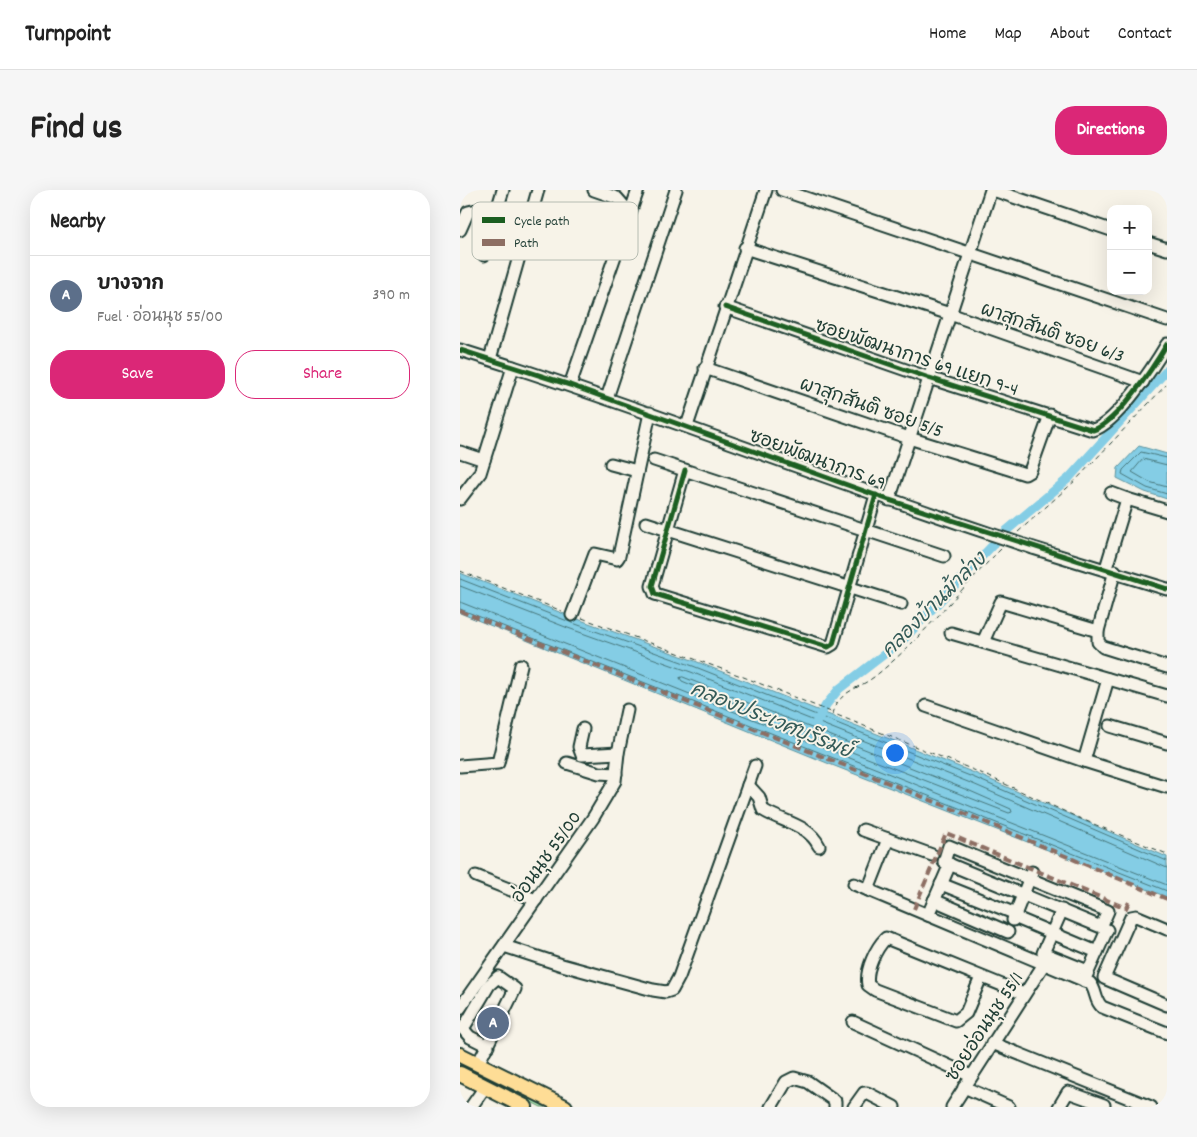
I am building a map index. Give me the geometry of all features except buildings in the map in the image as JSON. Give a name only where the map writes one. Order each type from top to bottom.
[{"type":"main road","points":[[460,1055],[564,1107]]},
{"type":"main road","points":[[460,1074],[525,1107]]},
{"type":"street","points":[[594,190],[617,198],[620,202]]},
{"type":"street","points":[[634,202],[638,190]]},
{"type":"street","points":[[607,398],[676,190]]},
{"type":"street","points":[[687,426],[725,307],[766,190]]},
{"type":"street","points":[[782,190],[1167,320]]},
{"type":"street","points":[[889,500],[992,190],[1107,229]]},
{"type":"street","points":[[460,230],[468,212],[472,211]]},
{"type":"street","points":[[1152,244],[1167,250]]},
{"type":"street","name":"ผาสุกสันติ ซอย 6/3","points":[[745,248],[950,314],[1143,382]]},
{"type":"street","points":[[490,359],[518,260]]},
{"type":"street","points":[[570,384],[614,260]]},
{"type":"street","name":"ซอยพัฒนาการ 69 แยก 9-4","points":[[725,307],[929,378],[1094,430],[1099,428],[1143,382]]},
{"type":"street","points":[[1143,382],[1167,344]]},
{"type":"street","name":"ซอยพัฒนาการ 69","points":[[460,350],[570,384],[889,500],[1033,548],[1111,570],[1167,589]]},
{"type":"street","points":[[460,499],[480,473],[513,366]]},
{"type":"street","name":"ผาสุกสันติ ซอย 5/5","points":[[706,368],[909,438],[1025,474],[1028,474],[1050,415]]},
{"type":"street","points":[[572,615],[595,554],[612,559],[617,559],[619,556],[650,413]]},
{"type":"street","points":[[460,452],[484,460]]},
{"type":"street","points":[[654,460],[944,556]]},
{"type":"street","points":[[611,464],[637,471]]},
{"type":"street","points":[[685,470],[652,586],[655,594],[665,599],[828,647],[833,644],[876,495]]},
{"type":"street","points":[[1111,493],[1167,511]]},
{"type":"street","points":[[1127,499],[1098,636],[1103,647],[1167,667]]},
{"type":"street","points":[[646,524],[901,604]]},
{"type":"street","points":[[983,642],[1001,602],[1098,636]]},
{"type":"street","points":[[951,633],[1167,696]]},
{"type":"street","points":[[460,766],[498,762],[521,665]]},
{"type":"street","points":[[1084,761],[1108,679]]},
{"type":"street","points":[[926,706],[1084,761],[1167,786]]},
{"type":"street","name":"อ่อนนุช 55/00","points":[[460,1008],[593,818],[611,787],[616,774],[618,752],[627,710]]},
{"type":"street","points":[[1110,726],[1167,743]]},
{"type":"street","points":[[583,729],[579,747],[582,755],[618,752]]},
{"type":"street","points":[[567,763],[599,773],[616,774]]},
{"type":"street","points":[[504,946],[626,984],[666,992],[672,990],[679,977],[755,766]]},
{"type":"street","points":[[748,785],[759,797],[763,810],[804,829],[814,837],[819,846]]},
{"type":"street","points":[[863,830],[932,855]]},
{"type":"street","points":[[868,890],[888,839]]},
{"type":"street","points":[[1086,976],[1107,930],[944,862],[950,846],[1031,875],[1108,911],[1102,927]]},
{"type":"street","points":[[928,915],[950,864]]},
{"type":"street","points":[[1002,947],[1031,875]]},
{"type":"street","points":[[476,876],[536,900]]},
{"type":"street","points":[[854,884],[1044,964],[1086,976]]},
{"type":"street","points":[[941,884],[1097,952]]},
{"type":"street","points":[[934,900],[1008,932]]},
{"type":"street","points":[[1062,910],[1043,954],[1086,976],[1094,988],[1097,1001],[1102,1007],[1166,1030]]},
{"type":"street","points":[[1094,988],[1104,978],[1131,917],[1136,916],[1167,929]]},
{"type":"street","points":[[981,977],[966,1014],[956,1021],[876,990],[868,985],[867,980],[868,972],[886,938],[1024,994]]},
{"type":"street","name":"ซอยอ่อนนุช 55/1","points":[[952,1107],[1044,964]]},
{"type":"street","points":[[478,1064],[488,1046],[515,989],[500,977],[493,980],[462,1030],[470,1037],[488,1046]]},
{"type":"street","points":[[1104,978],[1167,1005]]},
{"type":"street","points":[[853,1022],[971,1076]]},
{"type":"street","points":[[992,1043],[1152,1107]]},
{"type":"street","points":[[771,1107],[786,1082],[794,1078],[808,1082],[835,1102],[835,1107]]},
{"type":"street","points":[[964,1086],[1009,1107]]},
{"type":"street","points":[[471,1107],[485,1087]]},
{"type":"street","points":[[854,1107],[864,1093],[868,1092],[878,1103],[894,1107]]},
{"type":"street","points":[[1059,1107],[1068,1092],[1106,1106],[1113,1092]]},
{"type":"path","points":[[460,571],[572,615],[732,673],[832,713]]},
{"type":"green space","points":[[460,1060],[551,1107],[541,1107],[460,1066]]},
{"type":"water","points":[[1139,446],[1167,454],[1167,499],[1145,492],[1117,478],[1118,468]]},
{"type":"water","name":"คลองประเวศบุรีรมย์","points":[[460,573],[572,617],[695,661],[977,774],[1167,857],[1167,897],[832,765],[460,613]]},
{"type":"waterway","name":"คลองบ้านม้าล่าง","points":[[816,723],[826,705],[839,689],[904,639],[1006,531],[1069,478],[1167,370]]},
{"type":"marked path","points":[[460,611],[978,819],[1167,899]]},
{"type":"marked path","points":[[914,909],[946,833],[1126,908],[1130,900]]},
{"type":"cycle path","points":[[725,307],[929,378],[1093,430],[1103,425],[1124,406],[1167,344]]},
{"type":"cycle path","points":[[460,350],[570,385],[889,500],[1167,589]]},
{"type":"cycle path","points":[[685,470],[652,586],[655,594],[828,647],[833,644],[876,495]]},
{"type":"place","name":"บางจาก","points":[[493,1023]]}]
